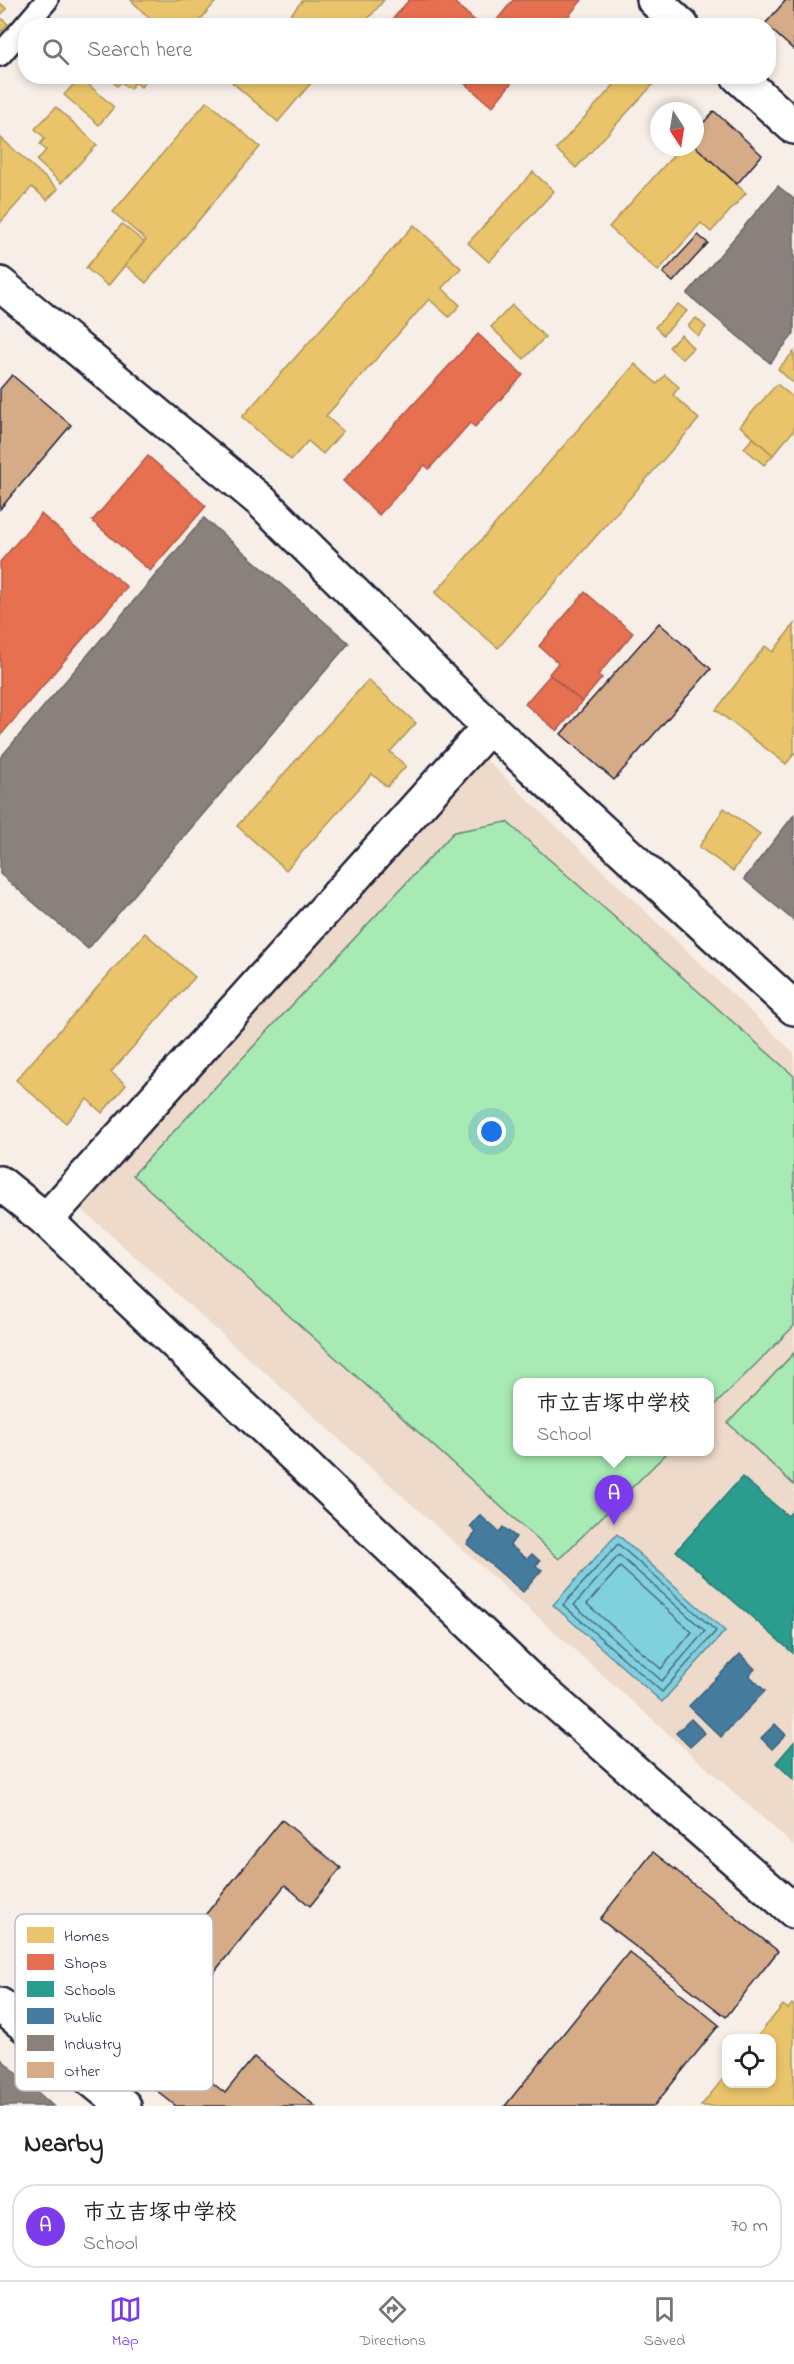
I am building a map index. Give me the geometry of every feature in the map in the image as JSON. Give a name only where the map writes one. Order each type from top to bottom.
[{"type":"street","points":[[654,0],[673,18]]},
{"type":"street","points":[[747,84],[794,127]]},
{"type":"street","points":[[0,284],[261,501],[489,728],[794,1008]]},
{"type":"street","points":[[46,1220],[489,728]]},
{"type":"street","points":[[4,1195],[46,1220],[532,1682],[794,1911]]},
{"type":"street","points":[[0,2006],[15,2018]]},
{"type":"street","points":[[105,2091],[124,2106]]},
{"type":"lane","points":[[32,18],[47,0]]},
{"type":"lane","points":[[0,55],[18,34]]},
{"type":"shaded area","points":[[480,754],[794,1053],[794,1846],[75,1203]]},
{"type":"green space","points":[[507,822],[794,1076],[794,1326],[714,1406],[714,1378],[513,1378],[513,1456],[664,1456],[559,1559],[133,1175],[454,832]]},
{"type":"green space","points":[[794,1353],[794,1485],[728,1423]]},
{"type":"water","points":[[617,1534],[725,1631],[662,1702],[553,1605]]},
{"type":"building: Homes","points":[[131,0],[217,0],[202,18],[149,18]]},
{"type":"building: Homes","points":[[303,0],[384,0],[369,18],[288,18]]},
{"type":"building: Homes","points":[[0,3],[7,9],[0,15]]},
{"type":"building: Homes","points":[[0,17],[8,24],[0,33]]},
{"type":"building: Homes","points":[[74,84],[88,84],[114,107],[99,125],[64,95]]},
{"type":"building: Homes","points":[[124,84],[134,84],[130,89]]},
{"type":"building: Homes","points":[[234,84],[310,84],[278,122]]},
{"type":"building: Homes","points":[[615,84],[654,84],[576,168],[556,149]]},
{"type":"building: Homes","points":[[207,101],[260,147],[146,283],[125,265],[146,240],[113,212]]},
{"type":"building: Homes","points":[[56,107],[97,145],[61,183],[37,161],[46,150],[40,144],[45,138],[35,129]]},
{"type":"building: Homes","points":[[0,137],[58,189],[47,200],[32,187],[0,223]]},
{"type":"building: Homes","points":[[704,154],[746,193],[711,232],[701,223],[658,271],[609,227],[673,156]]},
{"type":"building: Homes","points":[[533,172],[554,191],[489,262],[468,243]]},
{"type":"building: Homes","points":[[122,224],[144,242],[108,286],[86,268]]},
{"type":"building: Homes","points":[[414,225],[461,268],[442,288],[460,305],[449,317],[429,299],[326,416],[343,431],[323,454],[308,441],[291,460],[242,417]]},
{"type":"building: Homes","points":[[678,304],[687,311],[663,335],[655,327]]},
{"type":"building: Homes","points":[[512,305],[545,337],[524,359],[491,327]]},
{"type":"building: Homes","points":[[696,318],[706,327],[698,336],[688,326]]},
{"type":"building: Homes","points":[[681,335],[693,348],[682,359],[669,347]]},
{"type":"building: Homes","points":[[794,352],[794,384],[778,369]]},
{"type":"building: Homes","points":[[635,364],[657,384],[665,375],[679,387],[673,395],[699,419],[498,648],[435,593]]},
{"type":"building: Homes","points":[[777,384],[794,398],[794,430],[773,455],[740,426]]},
{"type":"building: Homes","points":[[753,438],[773,455],[764,465],[744,448]]},
{"type":"building: Homes","points":[[794,624],[794,754],[786,764],[716,710],[765,646],[773,652]]},
{"type":"building: Homes","points":[[368,680],[416,723],[390,752],[406,766],[387,787],[372,774],[286,870],[237,826]]},
{"type":"building: Homes","points":[[724,808],[760,834],[733,871],[699,847]]},
{"type":"building: Homes","points":[[145,933],[195,977],[111,1072],[126,1085],[102,1113],[87,1099],[66,1123],[16,1080]]},
{"type":"building: Homes","points":[[792,2004],[794,2006],[794,2106],[701,2106],[722,2080],[722,2088],[776,2088],[776,2034],[759,2034],[783,2005],[788,2009]]},
{"type":"building: Shops","points":[[409,0],[458,0],[455,3],[472,18],[394,18]]},
{"type":"building: Shops","points":[[513,0],[582,0],[567,18],[498,18]]},
{"type":"building: Shops","points":[[465,84],[511,84],[492,107]]},
{"type":"building: Shops","points":[[478,334],[523,375],[475,427],[470,423],[429,469],[425,465],[379,515],[343,481]]},
{"type":"building: Shops","points":[[148,456],[206,506],[150,571],[92,521]]},
{"type":"building: Shops","points":[[41,514],[127,587],[0,736],[0,562]]},
{"type":"building: Shops","points":[[585,592],[633,633],[598,675],[602,678],[582,702],[549,674],[558,663],[539,646]]},
{"type":"building: Shops","points":[[550,675],[582,702],[557,731],[525,704]]},
{"type":"building: Schools","points":[[742,1477],[788,1516],[792,1511],[794,1513],[793,1653],[676,1551]]},
{"type":"building: Schools","points":[[794,1742],[794,1780],[776,1763]]},
{"type":"building: Public","points":[[480,1515],[499,1532],[503,1527],[516,1537],[510,1545],[527,1559],[532,1554],[540,1561],[536,1566],[542,1570],[523,1592],[467,1544],[476,1532],[470,1527]]},
{"type":"building: Public","points":[[740,1654],[755,1669],[749,1675],[765,1691],[721,1737],[689,1706]]},
{"type":"building: Public","points":[[691,1719],[705,1733],[690,1747],[676,1733]]},
{"type":"building: Public","points":[[775,1724],[786,1735],[772,1749],[761,1738]]},
{"type":"building: Industry","points":[[778,186],[794,199],[794,334],[770,363],[687,294]]},
{"type":"building: Industry","points":[[204,518],[349,643],[88,949],[0,874],[0,758]]},
{"type":"building: Industry","points":[[794,815],[794,921],[744,879]]},
{"type":"building: Industry","points":[[0,2058],[15,2072],[15,2091],[36,2091],[53,2106],[0,2106]]},
{"type":"building: Other","points":[[786,0],[794,0],[794,50],[776,34],[776,18],[770,18]]},
{"type":"building: Other","points":[[714,111],[762,155],[737,184],[704,154],[704,122]]},
{"type":"building: Other","points":[[698,235],[708,243],[673,282],[663,273]]},
{"type":"building: Other","points":[[12,375],[71,425],[0,509],[0,389]]},
{"type":"building: Other","points":[[659,623],[711,669],[614,780],[561,734]]},
{"type":"building: Other","points":[[282,1820],[341,1868],[310,1906],[285,1885],[213,1974],[213,1914],[206,1914]]},
{"type":"building: Other","points":[[653,1852],[778,1951],[726,2017],[600,1919]]},
{"type":"building: Other","points":[[629,1952],[719,2025],[654,2106],[505,2106]]},
{"type":"building: Other","points":[[254,2057],[315,2106],[176,2106],[157,2091],[213,2091],[213,2083],[225,2093]]},
{"type":"place","name":"市立吉塚中学校","points":[[614,1525]]}]
